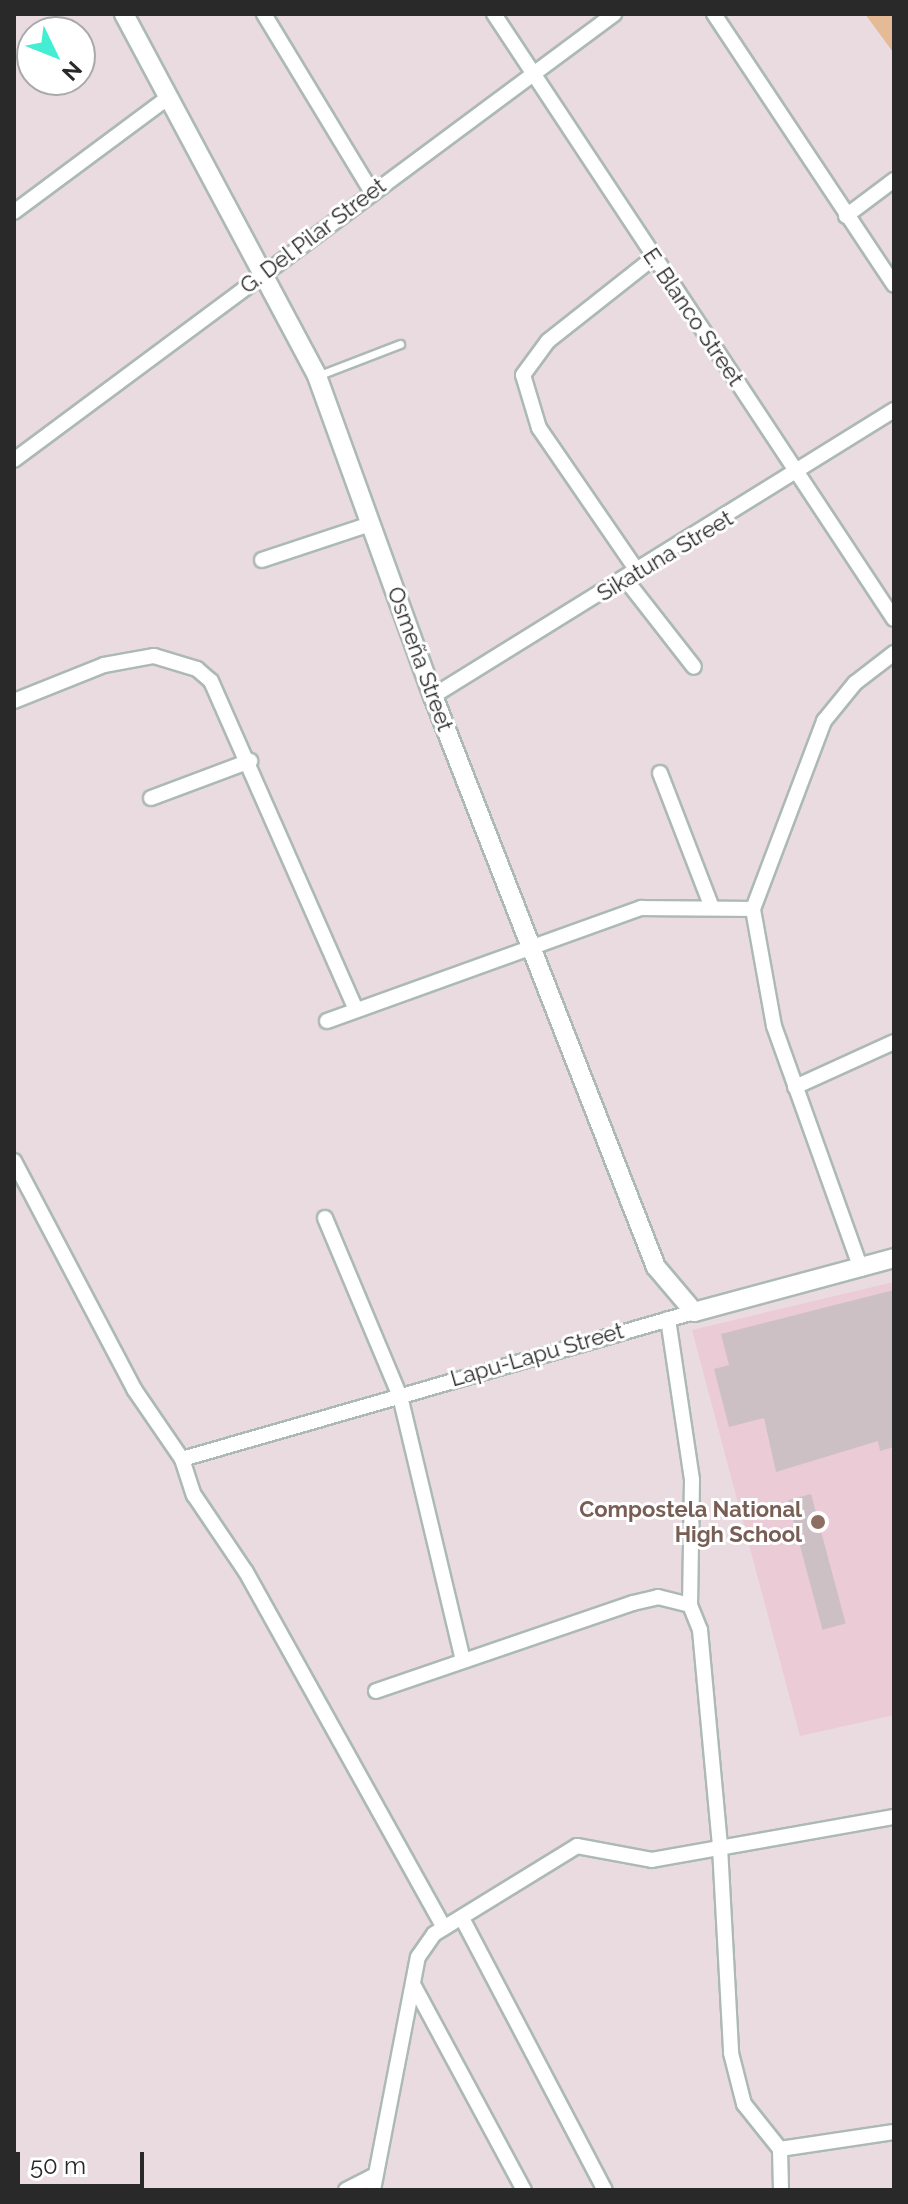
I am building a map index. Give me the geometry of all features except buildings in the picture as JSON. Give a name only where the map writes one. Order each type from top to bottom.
[{"type":"street","name":"Osmeña Street","points":[[124,14],[267,270],[317,376],[433,696],[647,1250],[694,1312]]},
{"type":"street","points":[[264,14],[371,191]]},
{"type":"street","name":"E. Blanco Street","points":[[494,14],[652,259],[800,474],[894,619]]},
{"type":"street","name":"G. Del Pilar Street","points":[[14,460],[532,71],[614,14]]},
{"type":"street","points":[[714,14],[894,285]]},
{"type":"street","points":[[14,212],[169,97]]},
{"type":"street","points":[[846,216],[894,180]]},
{"type":"street","points":[[652,259],[548,341],[523,375],[539,428],[632,576],[694,667]]},
{"type":"street","name":"Sikatuna Street","points":[[433,696],[800,474],[894,410]]},
{"type":"street","points":[[262,560],[370,524]]},
{"type":"street","points":[[861,1269],[795,1087],[765,989],[753,909],[824,721],[855,683],[894,653]]},
{"type":"street","points":[[14,701],[104,665],[173,659],[197,669],[224,696],[356,1009]]},
{"type":"street","points":[[151,798],[250,761]]},
{"type":"street","points":[[660,773],[711,905]]},
{"type":"street","points":[[327,1021],[528,944],[641,908],[711,905],[753,909]]},
{"type":"street","points":[[795,1087],[894,1042]]},
{"type":"street","points":[[14,1161],[134,1389],[182,1459],[194,1495],[246,1572],[444,1928]]},
{"type":"street","points":[[325,1218],[400,1396],[463,1660]]},
{"type":"street","name":"Lapu-Lapu Street","points":[[182,1459],[668,1319],[894,1258]]},
{"type":"street","points":[[668,1319],[692,1480],[696,1541],[690,1605],[700,1630],[720,1847],[734,2077],[755,2122],[780,2149],[781,2190]]},
{"type":"street","points":[[376,1691],[658,1597],[690,1605]]},
{"type":"street","points":[[346,2190],[374,2182],[421,1949],[444,1928],[463,1920],[545,1860],[577,1846],[652,1860],[894,1817]]},
{"type":"street","points":[[463,1920],[605,2190]]},
{"type":"street","points":[[414,1986],[524,2190]]},
{"type":"street","points":[[780,2149],[894,2132]]},
{"type":"lane","points":[[317,376],[400,344]]},
{"type":"shaded area","points":[[865,14],[894,14],[894,52],[893,52]]},
{"type":"shaded area","name":"Compostela National High School","points":[[894,1282],[894,1715],[800,1736],[692,1330]]},
{"type":"place","name":"Compostela National High School","points":[[818,1522]]}]
